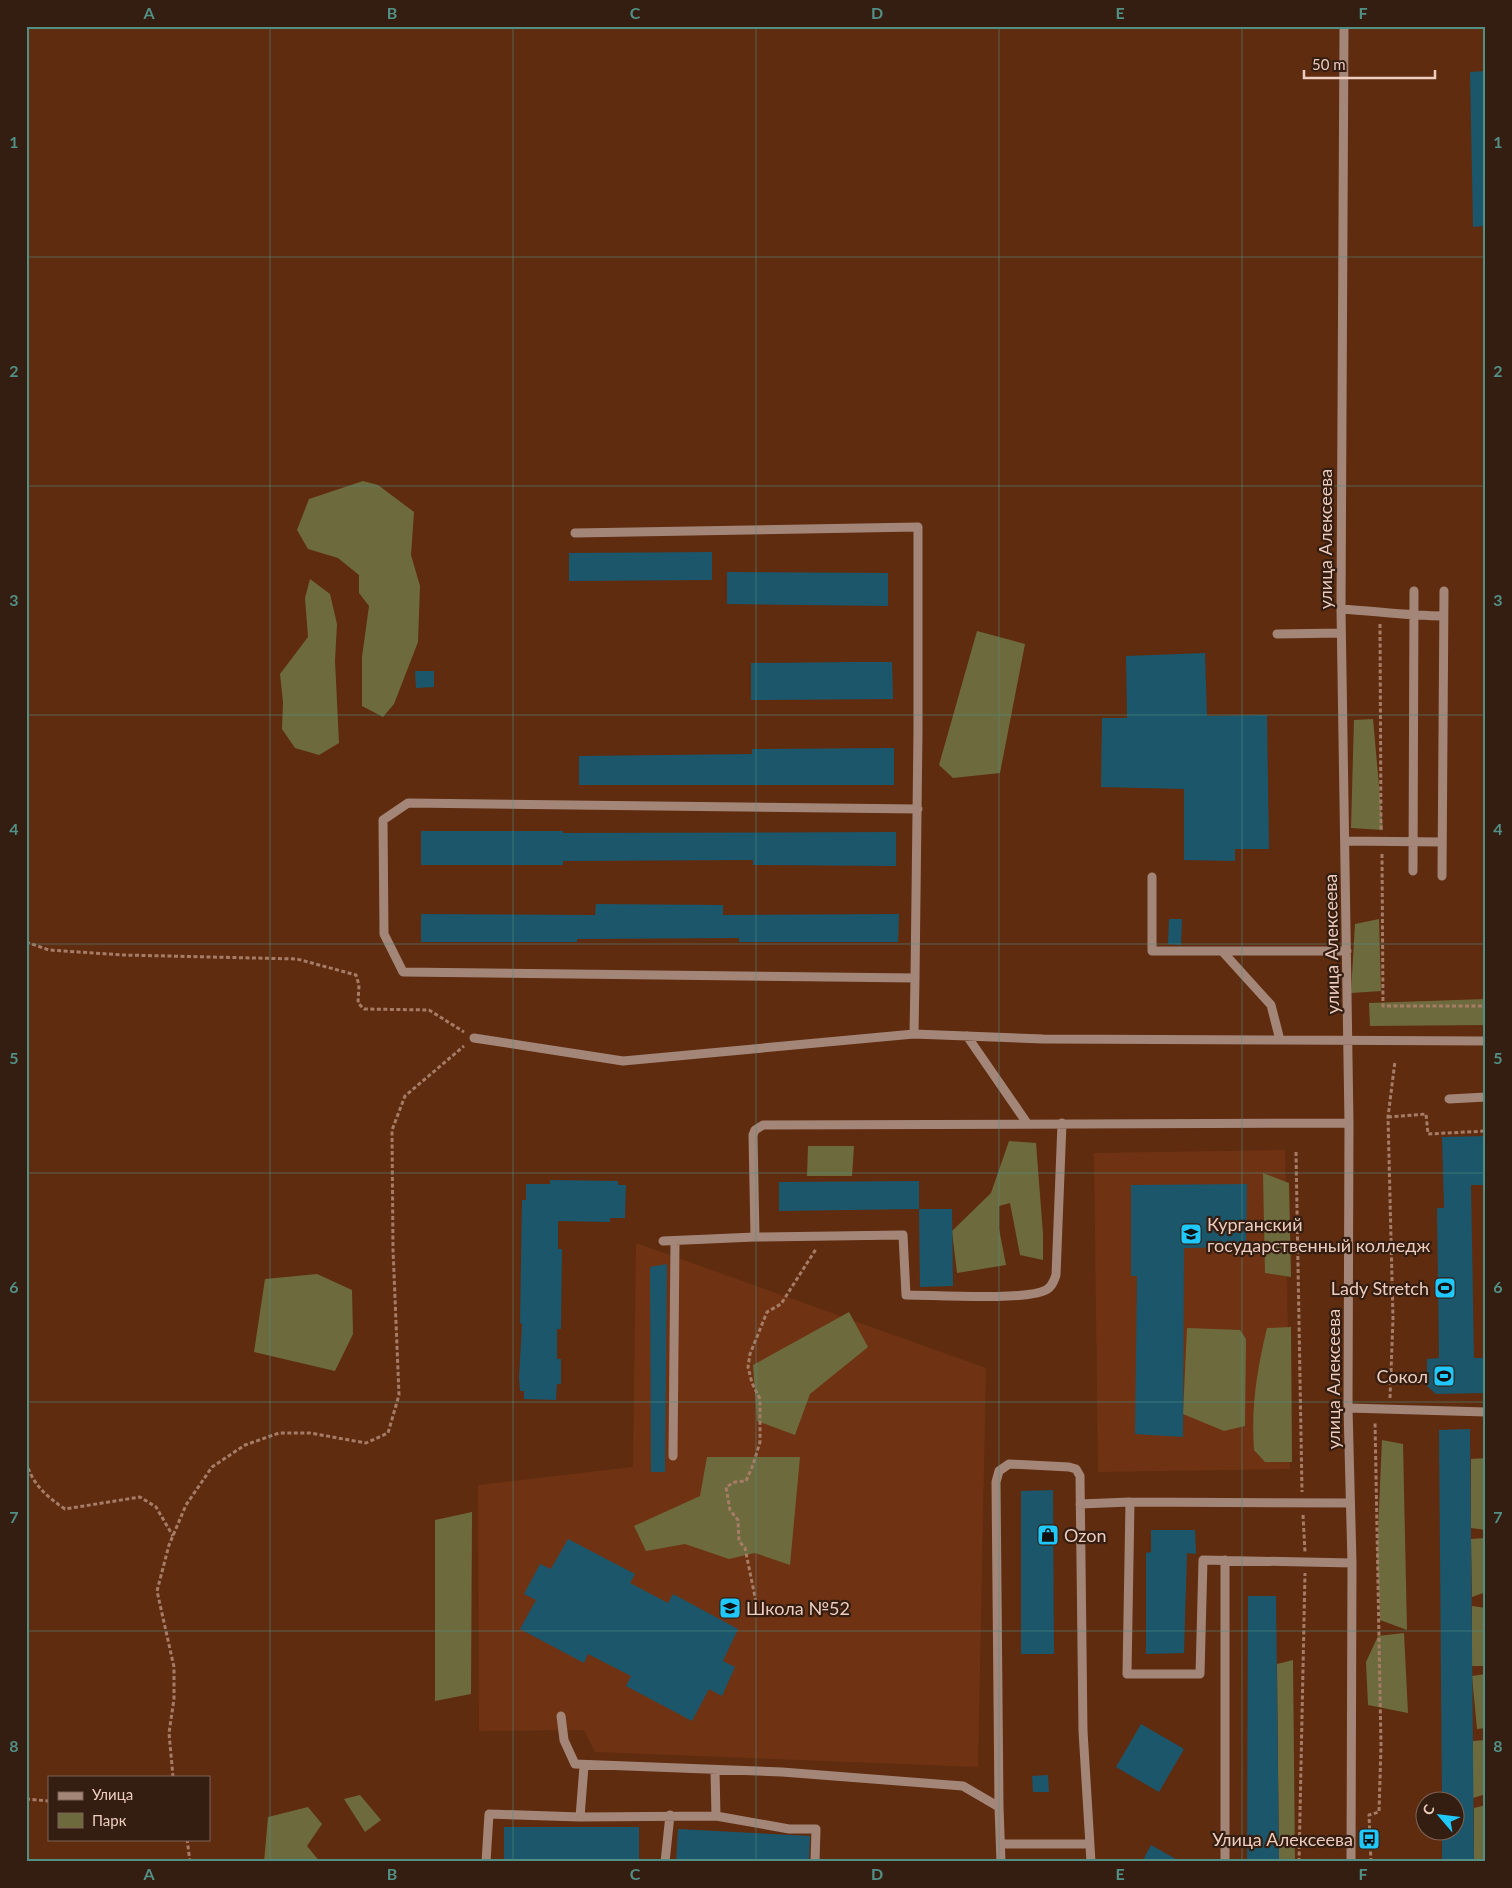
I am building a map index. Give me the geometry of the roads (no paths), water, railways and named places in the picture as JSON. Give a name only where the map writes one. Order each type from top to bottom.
[{"type":"street","name":"улица Алексеева","points":[[1344,26],[1341,633],[1349,1122],[1348,1408],[1352,1563],[1350,1862]]},
{"type":"street","points":[[575,533],[918,527],[918,809],[914,1034]]},
{"type":"street","points":[[1413,871],[1414,590]]},
{"type":"street","points":[[1442,876],[1444,591]]},
{"type":"street","points":[[1341,609],[1384,611],[1414,616],[1444,616]]},
{"type":"street","points":[[1277,634],[1341,633]]},
{"type":"street","points":[[915,978],[402,972],[384,934],[383,820],[408,803],[918,809]]},
{"type":"street","points":[[1345,842],[1442,842]]},
{"type":"street","points":[[1152,876],[1152,951],[1347,951]]},
{"type":"street","points":[[1222,951],[1271,1005],[1280,1040]]},
{"type":"street","points":[[474,1038],[623,1061],[914,1034],[1042,1039],[1348,1042],[1486,1040]]},
{"type":"street","points":[[967,1036],[1026,1123]]},
{"type":"street","points":[[1449,1099],[1486,1097]]},
{"type":"street","points":[[755,1237],[753,1135],[759,1126],[1349,1122]]},
{"type":"street","points":[[664,1241],[755,1237],[903,1235],[906,1295],[1024,1296],[1046,1290],[1053,1283],[1056,1275],[1062,1123]]},
{"type":"street","points":[[674,1456],[675,1241]]},
{"type":"street","points":[[1348,1408],[1486,1412]]},
{"type":"street","points":[[1001,1862],[996,1482],[1000,1471],[1009,1464],[1076,1469],[1080,1476],[1083,1731],[1091,1862]]},
{"type":"street","points":[[1080,1504],[1130,1502],[1350,1503]]},
{"type":"street","points":[[1130,1502],[1127,1674],[1200,1674],[1203,1560],[1352,1563]]},
{"type":"street","points":[[1225,1560],[1226,1862]]},
{"type":"street","points":[[561,1716],[564,1740],[575,1764],[584,1766],[791,1773],[963,1786],[999,1807]]},
{"type":"street","points":[[580,1817],[584,1766]]},
{"type":"street","points":[[715,1770],[716,1816]]},
{"type":"street","points":[[486,1862],[489,1814],[580,1817],[716,1816],[789,1829],[816,1829],[815,1862]]},
{"type":"street","points":[[665,1862],[670,1816]]},
{"type":"street","points":[[1001,1844],[1090,1844]]},
{"type":"place","name":"Курганский государственный колледж","points":[[1191,1234]]},
{"type":"place","name":"Lady Stretch","points":[[1445,1288]]},
{"type":"place","name":"Сокол","points":[[1444,1376]]},
{"type":"place","name":"Ozon","points":[[1048,1535]]},
{"type":"place","name":"Школа №52","points":[[730,1608]]},
{"type":"place","name":"Улица Алексеева","points":[[1369,1839]]}]
